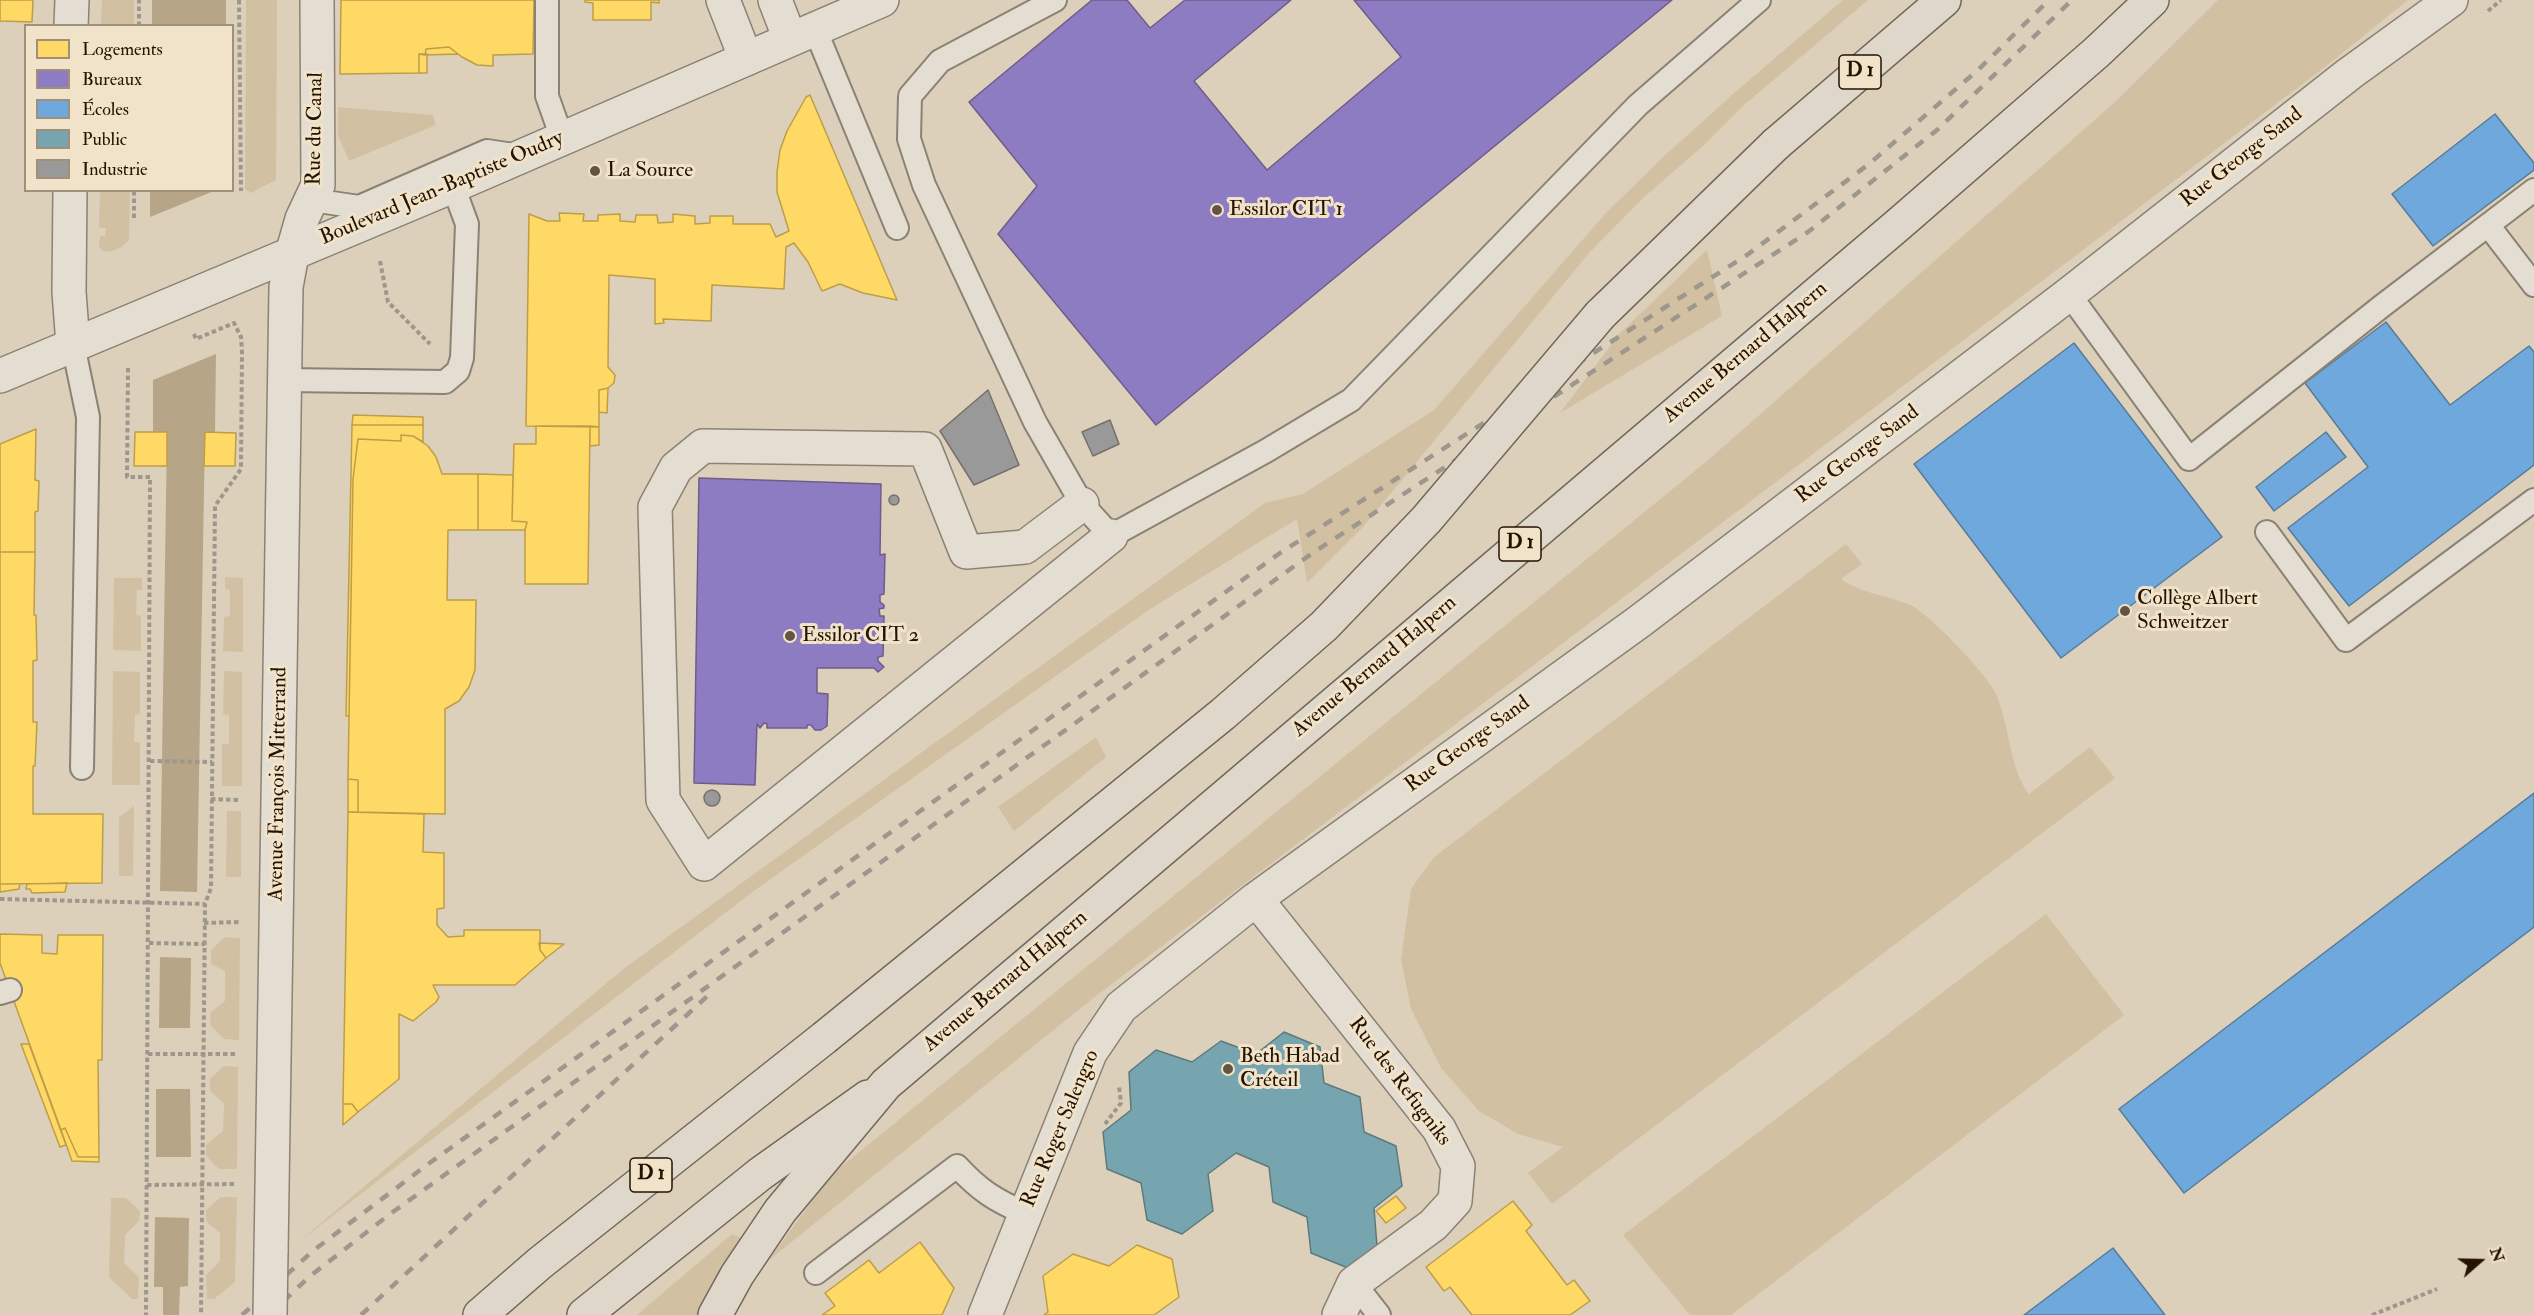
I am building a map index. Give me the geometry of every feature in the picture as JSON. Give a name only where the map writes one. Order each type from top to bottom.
[{"type":"main road","name":"D 1","points":[[480,1315],[540,1263],[824,1038],[1223,714],[1324,626],[1426,520],[1600,315],[1776,144],[1944,0]]},
{"type":"main road","name":"Avenue Bernard Halpern","points":[[584,1315],[760,1174],[886,1084],[1899,224],[2097,52],[2152,0]]},
{"type":"main road","points":[[715,1315],[737,1275],[780,1211],[886,1084]]},
{"type":"street","points":[[71,24],[72,0]]},
{"type":"street","name":"Rue du Canal","points":[[292,254],[302,219],[318,185],[317,0]]},
{"type":"street","points":[[723,0],[746,59]]},
{"type":"street","points":[[774,0],[802,34]]},
{"type":"street","name":"Boulevard Jean-Baptiste Oudry","points":[[0,376],[180,303],[882,0]]},
{"type":"street","name":"Rue George Sand","points":[[1256,899],[1640,621],[2068,294],[2349,75],[2451,0]]},
{"type":"street","points":[[70,192],[69,292],[73,345]]},
{"type":"street","name":"Avenue François Mitterrand","points":[[270,1315],[284,380],[286,287],[292,254]]},
{"type":"street","points":[[1082,504],[1025,547],[966,552],[925,449],[703,446],[676,468],[655,507],[663,800],[704,864],[1111,536]]},
{"type":"street","name":"Rue Roger Salengro","points":[[985,1315],[1090,1053],[1121,1006],[1256,899]]},
{"type":"street","name":"Rue des Refugniks","points":[[1256,899],[1439,1129],[1458,1166],[1455,1201],[1433,1225],[1354,1283],[1339,1315]]},
{"type":"lane","points":[[547,0],[547,96],[562,138]]},
{"type":"lane","points":[[1055,0],[940,61],[910,96],[909,139],[924,185],[1030,411],[1082,504],[1111,536],[1266,451],[1352,400],[1638,105],[1759,0]]},
{"type":"lane","points":[[802,34],[897,228]]},
{"type":"lane","points":[[312,200],[359,207],[487,152],[520,156]]},
{"type":"lane","points":[[284,380],[445,382],[458,371],[462,358],[466,224],[453,186]]},
{"type":"lane","points":[[2068,294],[2189,459],[2373,313],[2534,190]]},
{"type":"lane","points":[[2488,225],[2534,285]]},
{"type":"lane","points":[[73,345],[88,417],[82,768]]},
{"type":"lane","points":[[2267,532],[2346,640],[2534,500]]},
{"type":"lane","points":[[816,1273],[957,1166],[978,1189],[1026,1214]]},
{"type":"lane","points":[[1354,1283],[1379,1315]]},
{"type":"path","points":[[139,0],[139,24]]},
{"type":"path","points":[[239,0],[241,191]]},
{"type":"path","points":[[134,192],[134,218]]},
{"type":"path","points":[[380,261],[388,302],[458,371]]},
{"type":"path","points":[[190,328],[196,339],[234,323],[241,337],[242,351],[241,469],[215,506],[211,888],[205,904],[204,923],[200,1312]]},
{"type":"path","points":[[128,368],[127,477],[150,477],[150,902],[146,1315]]},
{"type":"path","points":[[150,761],[212,762]]},
{"type":"path","points":[[211,799],[241,800]]},
{"type":"path","points":[[0,899],[205,904]]},
{"type":"path","points":[[204,923],[240,922]]},
{"type":"path","points":[[148,943],[205,944]]},
{"type":"path","points":[[148,1054],[238,1054]]},
{"type":"path","points":[[147,1185],[237,1184]]},
{"type":"path","points":[[2372,1315],[2437,1289]]},
{"type":"shaded area","points":[[102,0],[134,0],[134,24],[101,24]]},
{"type":"shaded area","points":[[152,0],[226,0],[226,24],[152,24]]},
{"type":"shaded area","points":[[246,0],[277,0],[276,180],[251,193],[245,189]]},
{"type":"shaded area","points":[[1843,0],[1868,0],[1743,106],[1703,146],[1643,198],[1589,253],[1363,527],[1307,583],[1297,519],[1150,609],[751,893],[296,1244],[622,970],[1265,503],[1303,494],[1434,410],[1606,213],[1733,94]]},
{"type":"shaded area","points":[[2218,0],[2408,0],[2325,67],[1092,999],[768,1261],[831,1175],[1707,461],[2114,103]]},
{"type":"shaded area","points":[[338,107],[433,115],[436,125],[349,161],[338,135]]},
{"type":"shaded area","points":[[100,192],[130,192],[129,239],[127,242],[114,250],[103,251],[99,247],[100,236],[105,236],[106,228],[99,228]]},
{"type":"shaded area","points":[[150,192],[212,192],[150,217]]},
{"type":"shaded area","points":[[1707,250],[1722,316],[1560,413],[1620,333]]},
{"type":"shaded area","points":[[216,354],[215,433],[205,433],[197,892],[160,891],[167,433],[153,432],[153,380]]},
{"type":"shaded area","points":[[1846,544],[1862,564],[1841,579],[1857,588],[1919,610],[1955,644],[1994,690],[2017,771],[2029,794],[2090,747],[2115,778],[1552,1204],[1528,1173],[1563,1147],[1518,1134],[1479,1111],[1441,1068],[1411,1009],[1401,959],[1411,889],[1434,857]]},
{"type":"shaded area","points":[[225,577],[243,578],[243,652],[223,651],[224,617],[230,616],[230,590],[225,589]]},
{"type":"shaded area","points":[[114,578],[142,578],[142,590],[137,590],[136,615],[141,616],[141,651],[113,650]]},
{"type":"shaded area","points":[[113,671],[140,672],[140,714],[135,715],[134,742],[140,742],[140,785],[112,785]]},
{"type":"shaded area","points":[[224,671],[242,672],[242,786],[222,786],[222,744],[229,744],[229,715],[223,714]]},
{"type":"shaded area","points":[[1096,737],[1106,757],[1014,831],[998,807]]},
{"type":"shaded area","points":[[134,806],[133,876],[119,876],[119,817]]},
{"type":"shaded area","points":[[227,811],[241,811],[241,877],[226,877]]},
{"type":"shaded area","points":[[2046,914],[2124,1015],[1731,1315],[1690,1315],[1623,1235]]},
{"type":"shaded area","points":[[225,937],[240,938],[239,1040],[224,1039],[210,1025],[211,1012],[225,1001],[225,971],[211,964],[211,950]]},
{"type":"shaded area","points":[[160,957],[191,958],[190,1028],[159,1028]]},
{"type":"shaded area","points":[[224,1066],[238,1067],[237,1169],[219,1169],[206,1156],[206,1145],[223,1131],[224,1104],[210,1091],[210,1079]]},
{"type":"shaded area","points":[[156,1089],[190,1089],[191,1157],[156,1157]]},
{"type":"shaded area","points":[[221,1197],[237,1197],[235,1282],[214,1299],[207,1299],[206,1275],[220,1261],[220,1233],[206,1221],[206,1210]]},
{"type":"shaded area","points":[[111,1198],[126,1198],[140,1211],[139,1221],[125,1235],[124,1263],[139,1277],[138,1299],[132,1299],[109,1277]]},
{"type":"shaded area","points":[[155,1217],[189,1218],[188,1286],[180,1287],[179,1315],[163,1315],[163,1287],[154,1287]]},
{"type":"shaded area","points":[[732,1234],[744,1239],[701,1315],[637,1315]]},
{"type":"building: Logements","points":[[0,0],[33,0],[32,22],[0,21]]},
{"type":"building: Logements","points":[[341,0],[534,0],[533,54],[493,55],[493,66],[477,65],[449,47],[426,49],[425,55],[419,54],[419,73],[340,74]]},
{"type":"building: Logements","points":[[585,0],[659,0],[659,3],[651,2],[651,20],[593,20],[593,3],[585,2]]},
{"type":"building: Logements","points":[[449,47],[458,54],[425,55],[426,49]]},
{"type":"building: Logements","points":[[419,54],[427,54],[427,73],[419,73]]},
{"type":"building: Logements","points":[[810,95],[897,300],[863,293],[840,284],[822,291],[808,262],[794,243],[786,247],[784,289],[712,285],[711,321],[663,319],[664,323],[655,324],[655,279],[609,275],[608,367],[615,375],[614,383],[608,388],[599,390],[599,427],[526,426],[529,214],[547,221],[560,221],[559,213],[584,214],[583,221],[598,221],[598,215],[620,214],[620,221],[635,222],[636,215],[657,215],[658,223],[673,222],[673,214],[695,216],[695,224],[710,223],[710,216],[733,216],[733,224],[770,224],[776,237],[789,231],[777,192],[780,150],[787,131],[806,97]]},
{"type":"building: Logements","points":[[608,388],[607,413],[599,412],[599,390]]},
{"type":"building: Logements","points":[[353,415],[423,417],[423,425],[352,425]]},
{"type":"building: Logements","points":[[352,425],[423,425],[423,442],[413,436],[401,435],[401,441],[358,439],[353,479],[349,716],[346,716]]},
{"type":"building: Logements","points":[[536,426],[590,426],[588,584],[525,584],[527,522],[512,521],[514,444],[536,444]]},
{"type":"building: Logements","points":[[590,426],[599,427],[599,445],[590,446]]},
{"type":"building: Logements","points":[[36,429],[35,480],[39,481],[38,511],[35,512],[35,552],[0,552],[0,444]]},
{"type":"building: Logements","points":[[135,432],[167,432],[167,466],[134,466]]},
{"type":"building: Logements","points":[[205,432],[236,433],[235,466],[204,466]]},
{"type":"building: Logements","points":[[401,435],[413,436],[428,446],[436,457],[442,474],[478,474],[478,530],[448,530],[447,600],[476,600],[475,670],[469,687],[459,701],[445,709],[445,814],[358,812],[358,780],[348,779],[353,479],[358,439],[401,441]]},
{"type":"building: Logements","points":[[478,474],[513,475],[512,521],[527,522],[525,530],[478,530]]},
{"type":"building: Logements","points":[[0,552],[35,552],[34,615],[36,615],[37,660],[33,661],[33,722],[37,722],[35,766],[33,766],[33,814],[103,814],[102,883],[0,884]]},
{"type":"building: Logements","points":[[348,779],[358,780],[358,812],[348,812]]},
{"type":"building: Logements","points":[[348,812],[424,814],[423,852],[444,853],[444,908],[437,909],[437,925],[448,937],[464,936],[464,930],[540,930],[540,950],[546,958],[515,985],[433,985],[439,997],[436,1002],[413,1021],[399,1014],[399,1079],[358,1112],[352,1104],[343,1104]]},
{"type":"building: Logements","points":[[67,883],[65,892],[32,893],[30,889],[26,889],[27,884]]},
{"type":"building: Logements","points":[[0,884],[20,884],[19,889],[0,892]]},
{"type":"building: Logements","points":[[0,934],[42,935],[42,953],[57,954],[58,935],[103,935],[102,1060],[98,1060],[99,1157],[78,1157],[65,1128],[61,1130],[0,963]]},
{"type":"building: Logements","points":[[539,943],[564,944],[546,958],[540,950]]},
{"type":"building: Logements","points":[[21,1044],[29,1044],[66,1145],[60,1147]]},
{"type":"building: Logements","points":[[343,1104],[352,1104],[358,1112],[343,1125]]},
{"type":"building: Logements","points":[[65,1128],[78,1157],[99,1157],[99,1162],[72,1161],[61,1130]]},
{"type":"building: Logements","points":[[1396,1196],[1406,1208],[1386,1223],[1376,1211]]},
{"type":"building: Logements","points":[[1513,1201],[1532,1225],[1526,1231],[1567,1285],[1574,1280],[1590,1301],[1570,1315],[1472,1315],[1450,1287],[1444,1291],[1426,1267]]},
{"type":"building: Logements","points":[[920,1242],[954,1288],[942,1315],[822,1315],[835,1306],[825,1293],[869,1260],[879,1273]]},
{"type":"building: Logements","points":[[1137,1245],[1172,1259],[1179,1297],[1154,1315],[1044,1315],[1048,1312],[1043,1276],[1073,1254],[1109,1266]]},
{"type":"building: Bureaux","name":"Essilor CIT 1","points":[[1092,0],[1127,0],[1150,28],[1185,0],[1291,0],[1194,81],[1267,170],[1401,57],[1354,0],[1672,0],[1156,425],[998,234],[1037,186],[969,102]]},
{"type":"building: Bureaux","name":"Essilor CIT 2","points":[[699,478],[881,484],[880,555],[885,554],[884,594],[880,595],[880,602],[884,608],[879,609],[880,616],[884,616],[883,656],[878,657],[878,661],[884,667],[878,672],[874,668],[817,668],[817,693],[828,694],[827,726],[821,730],[815,730],[811,725],[807,725],[807,728],[767,728],[767,724],[764,723],[760,728],[757,724],[755,785],[694,783]]},
{"type":"building: Écoles","points":[[2495,114],[2534,163],[2534,170],[2433,246],[2392,194]]},
{"type":"building: Écoles","points":[[2386,322],[2450,405],[2529,346],[2534,352],[2534,465],[2349,606],[2288,528],[2368,467],[2305,383]]},
{"type":"building: Écoles","points":[[2074,343],[2222,537],[2061,658],[1914,464]]},
{"type":"building: Écoles","points":[[2326,432],[2346,457],[2274,511],[2256,487]]},
{"type":"building: Écoles","points":[[2534,793],[2534,927],[2184,1193],[2119,1109]]},
{"type":"building: Écoles","points":[[2113,1248],[2165,1315],[2024,1315]]},
{"type":"building: Public","points":[[1284,1032],[1320,1047],[1324,1083],[1360,1097],[1364,1132],[1396,1146],[1402,1186],[1374,1208],[1377,1246],[1348,1268],[1311,1253],[1307,1217],[1273,1202],[1269,1167],[1236,1153],[1208,1174],[1213,1211],[1182,1234],[1147,1220],[1141,1183],[1107,1169],[1103,1132],[1131,1110],[1129,1072],[1156,1050],[1192,1062],[1221,1041],[1256,1054]]},
{"type":"building: Industrie","points":[[988,390],[1019,465],[974,485],[940,431]]},
{"type":"building: Industrie","points":[[1110,420],[1119,444],[1093,456],[1082,432]]},
{"type":"building: Industrie","points":[[894,495],[898,496],[898,504],[894,505],[890,504],[889,500],[890,496]]},
{"type":"building: Industrie","points":[[709,790],[715,790],[720,798],[718,804],[709,806],[704,801],[704,795]]},
{"type":"railway","points":[[242,1315],[314,1250],[431,1162],[1280,553],[1747,255],[1869,164],[1978,70],[2049,0]]},
{"type":"railway","points":[[269,1315],[309,1277],[390,1214],[1314,552],[1808,232],[1937,130],[2072,0]]},
{"type":"railway","points":[[361,1315],[714,990]]},
{"type":"place","name":"La Source","points":[[595,171]]},
{"type":"place","name":"Essilor CIT 1","points":[[1217,210]]},
{"type":"place","name":"Collège Albert Schweitzer","points":[[2125,611]]},
{"type":"place","name":"Essilor CIT 2","points":[[790,636]]},
{"type":"place","name":"Beth Habad Créteil","points":[[1228,1069]]}]
